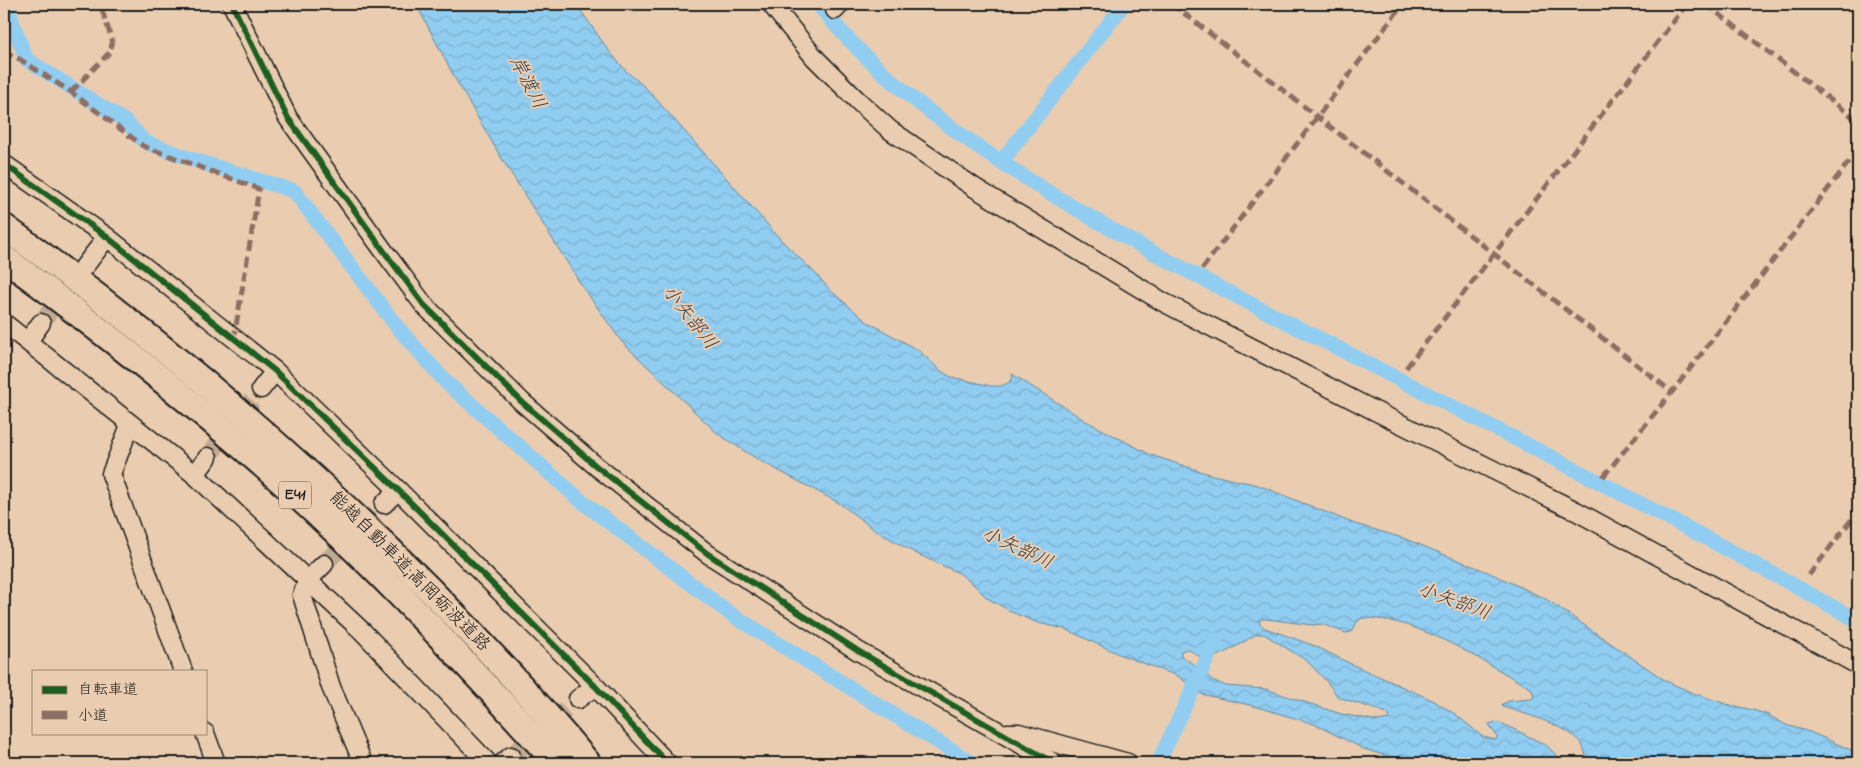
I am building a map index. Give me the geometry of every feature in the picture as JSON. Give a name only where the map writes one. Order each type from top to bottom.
[{"type":"highway","name":"能越自動車道;高岡砺波道路","points":[[4,227],[172,354],[260,429],[350,511],[503,666],[588,763]]},
{"type":"highway","name":"能越自動車道;高岡砺波道路","points":[[4,258],[157,376],[244,448],[332,528],[410,604],[557,763]]},
{"type":"highway","points":[[503,666],[597,763]]},
{"type":"street","points":[[232,4],[288,118],[386,254],[424,305],[522,402],[596,466],[708,554],[858,651],[1054,763]]},
{"type":"street","points":[[771,4],[815,58],[890,130],[975,188],[1163,302],[1370,408],[1576,510],[1858,665]]},
{"type":"street","points":[[4,164],[107,237],[276,371],[594,686],[667,763]]},
{"type":"street","points":[[84,267],[107,237]]},
{"type":"street","points":[[4,323],[195,475],[363,632],[488,763]]},
{"type":"street","points":[[28,341],[41,323]]},
{"type":"street","points":[[261,390],[276,371]]},
{"type":"street","points":[[130,424],[111,474],[182,670]]},
{"type":"street","points":[[195,475],[208,457]]},
{"type":"street","points":[[384,504],[398,490]]},
{"type":"street","points":[[324,564],[308,580],[302,594],[331,687],[363,763]]},
{"type":"street","points":[[578,700],[594,686]]},
{"type":"street","points":[[1001,733],[1019,733],[1128,763]]},
{"type":"street","points":[[205,734],[216,763]]},
{"type":"water","points":[[416,4],[576,4],[609,51],[627,72],[647,89],[782,241],[830,290],[866,321],[918,350],[941,371],[951,377],[991,386],[1001,386],[1013,378],[1012,374],[1086,421],[1151,455],[1212,475],[1258,485],[1355,524],[1403,538],[1490,573],[1546,599],[1666,681],[1693,693],[1768,715],[1786,725],[1810,732],[1858,753],[1858,763],[1586,763],[1583,746],[1569,733],[1541,720],[1503,707],[1502,704],[1509,701],[1531,699],[1534,697],[1532,689],[1472,654],[1428,633],[1384,620],[1362,618],[1351,632],[1346,633],[1322,624],[1312,625],[1266,619],[1259,621],[1265,628],[1315,646],[1432,700],[1455,714],[1483,737],[1496,740],[1497,737],[1489,724],[1496,722],[1503,724],[1546,745],[1564,763],[1409,763],[1364,749],[1314,724],[1254,706],[1201,694],[1178,676],[1121,655],[1065,629],[1038,623],[1014,613],[987,598],[959,573],[915,553],[875,530],[839,503],[757,459],[718,434],[622,342],[582,286],[499,154],[457,82]],"holes":[[[1257,634],[1264,634],[1307,661],[1328,683],[1338,697],[1387,713],[1389,719],[1378,721],[1341,714],[1265,689],[1226,686],[1212,680],[1199,668],[1181,656],[1181,651],[1187,649],[1204,658],[1210,658],[1224,653]]]},
{"type":"waterway","points":[[6,4],[26,59],[126,122],[145,142],[194,160],[294,191],[398,328],[446,382],[580,500],[732,615],[972,763]]},
{"type":"waterway","points":[[818,4],[860,51],[930,112],[1046,191],[1125,237],[1206,280],[1661,514],[1858,621]]},
{"type":"waterway","points":[[1001,162],[1124,4]]},
{"type":"waterway","points":[[1158,763],[1216,640]]},
{"type":"tunnel","points":[[41,323],[65,291]]},
{"type":"tunnel","points":[[208,457],[261,389]]},
{"type":"tunnel","points":[[324,564],[384,504]]},
{"type":"tunnel","points":[[511,756],[578,699]]},
{"type":"marked path","points":[[71,92],[111,51],[112,40],[100,4]]},
{"type":"marked path","points":[[1172,4],[1672,392]]},
{"type":"marked path","points":[[1202,269],[1403,4]]},
{"type":"marked path","points":[[1406,368],[1687,4]]},
{"type":"marked path","points":[[1706,4],[1858,121]]},
{"type":"marked path","points":[[4,51],[71,92],[143,146],[259,189],[234,338]]},
{"type":"marked path","points":[[1603,477],[1672,392],[1858,150]]},
{"type":"marked path","points":[[1809,575],[1858,511]]},
{"type":"cycle path","points":[[232,4],[288,118],[386,254],[424,305],[522,402],[596,466],[708,554],[858,651],[1054,763]]},
{"type":"cycle path","points":[[4,164],[107,237],[275,371],[595,686],[667,763]]},
{"type":"water label","name":"岸渡川","points":[[527,83]]},
{"type":"water label","name":"小矢部川","points":[[689,318]]},
{"type":"water label","name":"小矢部川","points":[[1017,549]]},
{"type":"water label","name":"小矢部川","points":[[1454,602]]}]
